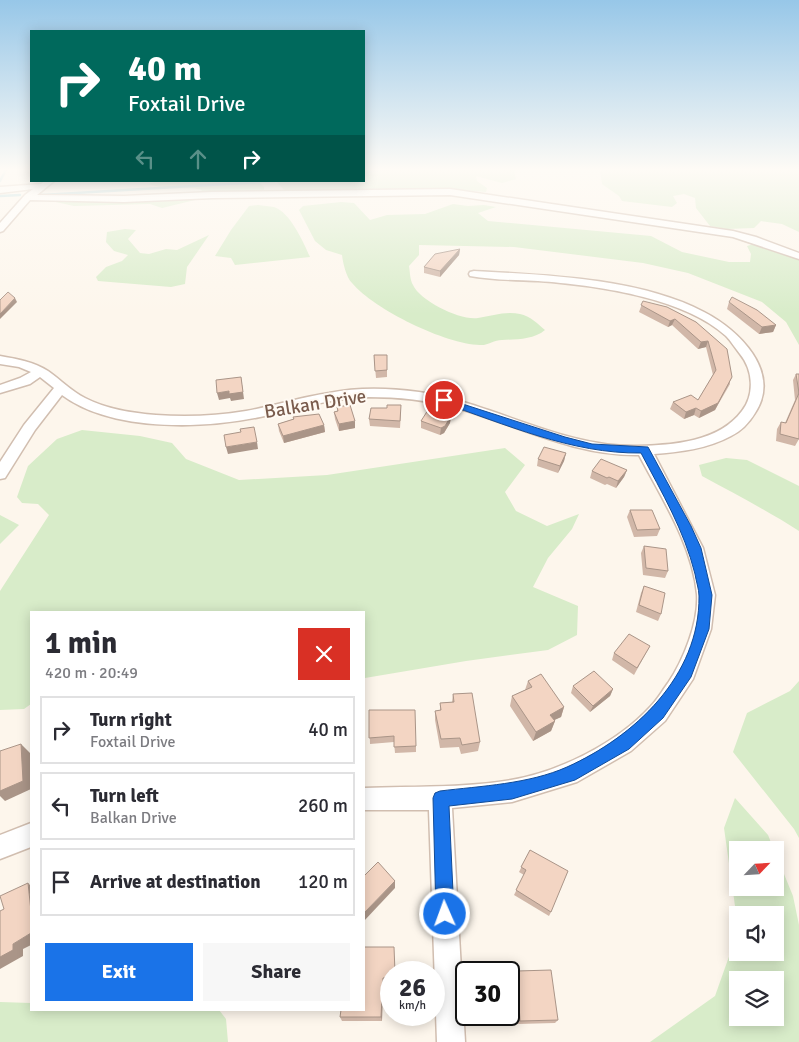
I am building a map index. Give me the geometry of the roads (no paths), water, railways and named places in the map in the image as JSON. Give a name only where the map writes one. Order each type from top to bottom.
[{"type":"street","points":[[0,229],[11,217]]},
{"type":"street","points":[[616,217],[733,234],[753,239],[799,256]]},
{"type":"street","name":"Balkan Drive","points":[[0,360],[20,363],[40,372],[83,402],[106,410],[142,418],[218,419],[268,411],[339,395],[386,393],[444,400],[562,439],[592,447],[618,450],[669,448],[707,441],[731,431],[746,418],[756,400],[758,384],[755,368],[737,341],[720,327],[678,304],[631,290],[529,277],[474,274]]},
{"type":"street","points":[[0,389],[25,381],[40,372]]},
{"type":"street","points":[[0,474],[29,428],[61,388]]},
{"type":"street","points":[[365,799],[440,798],[512,791],[569,774],[623,744],[658,714],[686,673],[702,629],[706,595],[695,548],[644,450]]},
{"type":"street","points":[[440,798],[451,1042]]},
{"type":"street","points":[[0,847],[30,835]]}]
